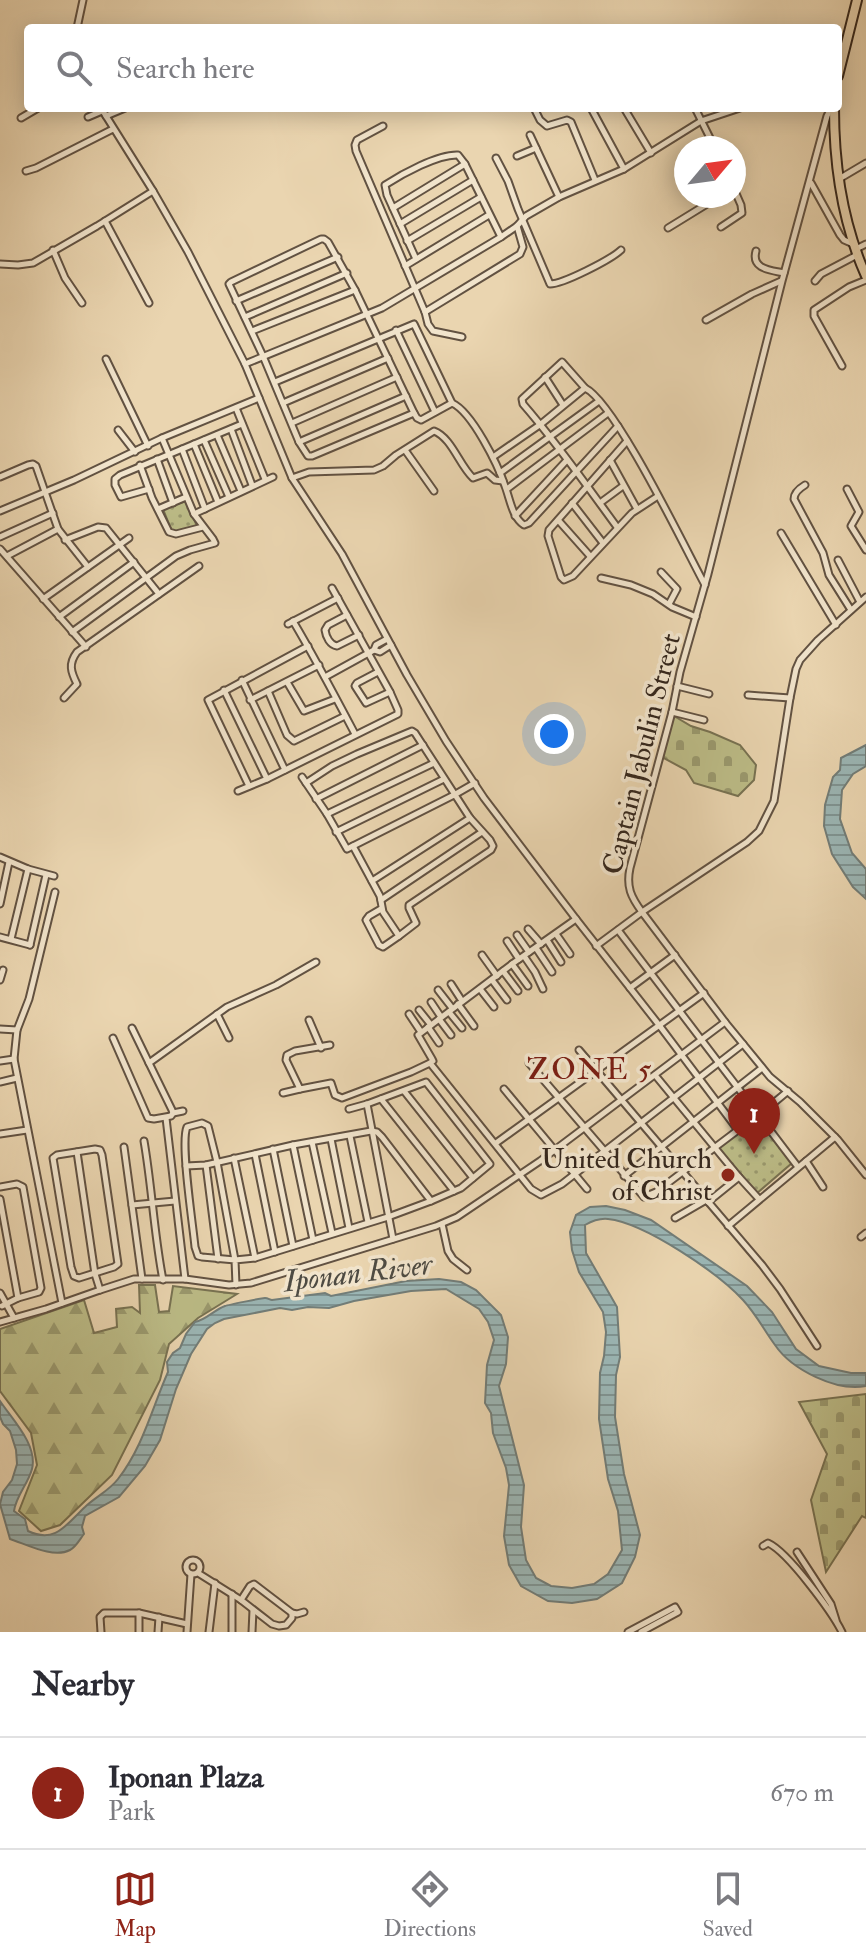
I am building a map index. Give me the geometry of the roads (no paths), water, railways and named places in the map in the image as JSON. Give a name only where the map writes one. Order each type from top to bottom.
[{"type":"highway","points":[[842,60],[857,0]]},
{"type":"highway","points":[[832,112],[844,210],[866,278]]},
{"type":"street","points":[[78,24],[83,0]]},
{"type":"street","points":[[21,118],[31,112]]},
{"type":"street","points":[[88,117],[103,112],[188,252],[245,364],[292,478],[342,554],[446,741],[596,946],[738,1130],[647,1198],[624,1176],[529,1063]]},
{"type":"street","points":[[535,112],[547,126],[567,120],[571,122],[595,180]]},
{"type":"street","points":[[593,112],[624,169]]},
{"type":"street","points":[[626,112],[651,153]]},
{"type":"street","points":[[697,112],[709,136]]},
{"type":"street","points":[[245,364],[392,303],[501,237],[559,197],[624,169],[701,121],[728,112]]},
{"type":"street","name":"Captain Jabulin Street","points":[[830,112],[784,273],[628,875],[630,895],[725,1022],[762,1068],[835,1137],[866,1175]]},
{"type":"street","points":[[383,126],[361,136],[355,145],[428,324],[433,331],[462,337]]},
{"type":"street","points":[[26,171],[113,129]]},
{"type":"street","points":[[530,135],[559,197]]},
{"type":"street","points":[[517,156],[536,148]]},
{"type":"street","points":[[416,259],[385,190],[386,184],[450,155],[458,155],[465,164],[501,237]]},
{"type":"street","points":[[496,158],[551,285],[621,250]]},
{"type":"street","points":[[838,180],[866,163]]},
{"type":"street","points":[[393,208],[465,164]]},
{"type":"street","points":[[400,224],[473,180]]},
{"type":"street","points":[[810,182],[840,235],[855,250]]},
{"type":"street","points":[[0,264],[26,264],[37,260],[153,191]]},
{"type":"street","points":[[407,241],[481,197]]},
{"type":"street","points":[[668,228],[700,208]]},
{"type":"street","points":[[721,227],[742,213],[741,208]]},
{"type":"street","points":[[405,266],[489,215]]},
{"type":"street","points":[[105,221],[149,303]]},
{"type":"street","points":[[425,312],[520,254],[523,247],[517,226]]},
{"type":"street","points":[[414,413],[308,456],[236,301],[231,282],[324,239],[347,273],[417,418],[421,420],[452,403]]},
{"type":"street","points":[[815,281],[866,244]]},
{"type":"street","points":[[53,250],[71,289],[82,303]]},
{"type":"street","points":[[756,251],[755,261],[760,267],[784,273]]},
{"type":"street","points":[[236,301],[338,257]]},
{"type":"street","points":[[245,317],[347,273]]},
{"type":"street","points":[[842,366],[814,313],[823,303],[866,278]]},
{"type":"street","points":[[706,320],[782,281]]},
{"type":"street","points":[[252,331],[355,290]]},
{"type":"street","points":[[275,382],[414,324],[452,403],[462,409],[493,457],[515,516],[524,525],[618,426]]},
{"type":"street","points":[[396,330],[435,412]]},
{"type":"street","points":[[283,403],[388,358]]},
{"type":"street","points":[[106,359],[148,446]]},
{"type":"street","points":[[617,527],[551,436],[523,404],[522,399],[562,362],[600,400],[618,426],[705,586]]},
{"type":"street","points":[[292,423],[397,377]]},
{"type":"street","points":[[545,377],[563,405]]},
{"type":"street","points":[[493,457],[587,389]]},
{"type":"street","points":[[299,442],[406,396]]},
{"type":"street","points":[[0,511],[259,398]]},
{"type":"street","points":[[500,473],[600,400]]},
{"type":"street","points":[[236,408],[265,479]]},
{"type":"street","points":[[506,489],[608,413]]},
{"type":"street","points":[[149,489],[124,497],[119,495],[115,479],[156,458],[242,424]]},
{"type":"street","points":[[231,429],[252,485]]},
{"type":"street","points":[[118,430],[135,452]]},
{"type":"street","points":[[292,478],[309,472],[374,470],[436,431],[473,478],[487,473],[495,480],[503,481]]},
{"type":"street","points":[[217,435],[241,491]]},
{"type":"street","points":[[72,632],[181,553],[215,543],[194,514],[162,438]]},
{"type":"street","points":[[204,440],[229,497]]},
{"type":"street","points":[[627,441],[548,533],[561,577],[564,580],[573,576],[617,527],[658,496]]},
{"type":"street","points":[[194,444],[218,502]]},
{"type":"street","points":[[182,449],[205,509]]},
{"type":"street","points":[[405,450],[434,491]]},
{"type":"street","points":[[156,458],[173,503]]},
{"type":"street","points":[[515,516],[567,460]]},
{"type":"street","points":[[610,460],[637,509]]},
{"type":"street","points":[[0,477],[33,464],[38,469],[58,529],[88,567]]},
{"type":"street","points":[[140,465],[171,533],[203,527]]},
{"type":"street","points":[[194,514],[273,477]]},
{"type":"street","points":[[805,485],[799,488],[794,499],[823,553],[829,575],[851,610]]},
{"type":"street","points":[[600,503],[623,486]]},
{"type":"street","points":[[847,489],[859,512],[851,526],[866,550]]},
{"type":"street","points":[[158,509],[186,497]]},
{"type":"street","points":[[572,503],[603,543]]},
{"type":"street","points":[[0,537],[53,513]]},
{"type":"street","points":[[558,520],[590,556]]},
{"type":"street","points":[[65,540],[103,527],[159,594]]},
{"type":"street","points":[[7,556],[58,529]]},
{"type":"street","points":[[781,533],[836,625]]},
{"type":"street","points":[[43,599],[129,538]]},
{"type":"street","points":[[0,549],[86,647]]},
{"type":"street","points":[[838,560],[860,602]]},
{"type":"street","points":[[59,617],[134,562]]},
{"type":"street","points":[[64,698],[77,684],[72,674],[72,659],[77,652],[199,566]]},
{"type":"street","points":[[661,572],[677,589],[669,604]]},
{"type":"street","points":[[601,578],[646,591],[696,617]]},
{"type":"street","points":[[238,791],[398,714],[371,652],[332,588]]},
{"type":"street","points":[[596,946],[759,831],[774,801],[790,698],[800,660],[807,650],[866,597]]},
{"type":"street","points":[[338,598],[290,622],[308,646],[355,734]]},
{"type":"street","points":[[347,615],[328,625],[326,636],[332,645],[337,646],[359,635]]},
{"type":"street","points":[[325,677],[371,652],[387,639]]},
{"type":"street","points":[[371,652],[380,652],[391,645]]},
{"type":"street","points":[[249,786],[208,703],[209,697],[308,646]]},
{"type":"street","points":[[250,700],[319,665]]},
{"type":"street","points":[[378,672],[357,683],[356,690],[366,703],[390,692]]},
{"type":"street","points":[[242,680],[285,770]]},
{"type":"street","points":[[287,682],[304,711],[335,699]]},
{"type":"street","points":[[677,686],[709,694]]},
{"type":"street","points":[[224,690],[267,779]]},
{"type":"street","points":[[268,691],[287,735],[294,741],[345,716]]},
{"type":"street","points":[[748,695],[790,698]]},
{"type":"street","points":[[672,712],[704,720]]},
{"type":"street","points":[[381,909],[366,920],[383,947],[416,923],[409,908],[412,903],[491,850],[492,842],[470,818],[454,795],[415,733],[408,731],[304,780],[345,848],[353,846],[454,795],[475,783]]},
{"type":"street","points":[[316,799],[423,745]]},
{"type":"street","points":[[327,814],[434,762]]},
{"type":"street","points":[[336,832],[444,779]]},
{"type":"street","points":[[372,881],[470,818]]},
{"type":"street","points":[[381,900],[482,832]]},
{"type":"street","points":[[353,846],[381,900],[381,909],[399,936]]},
{"type":"street","points":[[0,857],[54,876]]},
{"type":"street","points":[[0,904],[9,862]]},
{"type":"street","points":[[11,939],[28,869]]},
{"type":"street","points":[[0,937],[32,945],[46,875]]},
{"type":"street","points":[[55,892],[29,999],[17,1030],[14,1059],[62,1303]]},
{"type":"street","points":[[283,1093],[331,1083],[335,1095],[342,1098],[430,1063],[433,1060],[419,1040],[421,1032],[576,919]]},
{"type":"street","points":[[528,929],[561,962]]},
{"type":"street","points":[[618,930],[798,1167]]},
{"type":"street","points":[[556,934],[570,954]]},
{"type":"street","points":[[517,935],[524,956]]},
{"type":"street","points":[[507,941],[524,956],[543,989]]},
{"type":"street","points":[[541,944],[552,972]]},
{"type":"street","points":[[482,955],[507,1000]]},
{"type":"street","points":[[630,988],[675,955]]},
{"type":"street","points":[[149,1063],[227,1007],[276,985],[316,962]]},
{"type":"street","points":[[512,964],[528,986]]},
{"type":"street","points":[[0,980],[3,970]]},
{"type":"street","points":[[503,971],[518,991]]},
{"type":"street","points":[[451,984],[474,1026]]},
{"type":"street","points":[[480,988],[494,1007]]},
{"type":"street","points":[[438,990],[462,1028]]},
{"type":"street","points":[[496,1143],[704,993]]},
{"type":"street","points":[[431,1002],[451,1035]]},
{"type":"street","points":[[419,1010],[439,1043]]},
{"type":"street","points":[[217,1014],[229,1038]]},
{"type":"street","points":[[409,1014],[421,1032]]},
{"type":"street","points":[[309,1020],[321,1048]]},
{"type":"street","points":[[0,1322],[134,1279],[248,1284],[442,1224],[474,1207],[725,1022]]},
{"type":"street","points":[[132,1028],[173,1113]]},
{"type":"street","points":[[0,1029],[17,1030]]},
{"type":"street","points":[[113,1038],[148,1118],[166,1118],[183,1111]]},
{"type":"street","points":[[430,1063],[531,1189],[540,1196],[555,1189],[743,1044]]},
{"type":"street","points":[[300,1089],[286,1060],[287,1055],[330,1045]]},
{"type":"street","points":[[579,1050],[780,1289],[817,1346]]},
{"type":"street","points":[[0,1061],[14,1059]]},
{"type":"street","points":[[624,1176],[762,1068]]},
{"type":"street","points":[[655,1075],[759,1199]]},
{"type":"street","points":[[0,1082],[17,1078]]},
{"type":"street","points":[[236,1285],[235,1260],[207,1124],[187,1127],[184,1133],[186,1166],[195,1247],[198,1256],[218,1259],[235,1260],[255,1258],[388,1217],[454,1191],[490,1164],[428,1082],[349,1109]]},
{"type":"street","points":[[504,1089],[587,1189]]},
{"type":"street","points":[[404,1091],[473,1178]]},
{"type":"street","points":[[758,1116],[788,1091]]},
{"type":"street","points":[[381,1099],[454,1191]]},
{"type":"street","points":[[367,1104],[393,1239]]},
{"type":"street","points":[[166,1118],[185,1279]]},
{"type":"street","points":[[0,1134],[27,1130]]},
{"type":"street","points":[[186,1166],[206,1165],[371,1131],[382,1137],[431,1201]]},
{"type":"street","points":[[350,1136],[368,1222]]},
{"type":"street","points":[[728,1226],[835,1137]]},
{"type":"street","points":[[331,1139],[350,1228]]},
{"type":"street","points":[[144,1141],[155,1240],[163,1280]]},
{"type":"street","points":[[312,1142],[332,1233]]},
{"type":"street","points":[[293,1145],[313,1240]]},
{"type":"street","points":[[124,1147],[142,1279]]},
{"type":"street","points":[[98,1149],[102,1152],[118,1260],[117,1266],[79,1278],[72,1273],[53,1161],[57,1155],[77,1152],[98,1149]]},
{"type":"street","points":[[273,1149],[293,1247]]},
{"type":"street","points":[[77,1152],[100,1290]]},
{"type":"street","points":[[255,1154],[275,1252]]},
{"type":"street","points":[[234,1158],[255,1258]]},
{"type":"street","points":[[806,1161],[823,1187]]},
{"type":"street","points":[[206,1165],[218,1259]]},
{"type":"street","points":[[675,1218],[707,1201],[739,1177]]},
{"type":"street","points":[[0,1187],[22,1185],[41,1283],[39,1292],[3,1304]]},
{"type":"street","points":[[0,1199],[18,1298]]},
{"type":"street","points":[[131,1206],[175,1201]]},
{"type":"street","points":[[442,1224],[448,1251],[467,1270]]},
{"type":"street","points":[[0,1293],[11,1319]]},
{"type":"street","points":[[763,1546],[768,1543],[782,1552],[842,1632]]},
{"type":"street","points":[[797,1552],[831,1604],[836,1621]]},
{"type":"street","points":[[187,1632],[195,1574],[232,1594],[272,1624],[286,1625],[292,1613]]},
{"type":"street","points":[[209,1632],[215,1583]]},
{"type":"street","points":[[241,1600],[254,1584],[292,1613],[304,1612]]},
{"type":"street","points":[[232,1594],[232,1632]]},
{"type":"street","points":[[252,1632],[253,1609]]},
{"type":"street","points":[[628,1632],[676,1610],[641,1632]]},
{"type":"street","points":[[101,1632],[102,1614],[139,1613],[187,1624]]},
{"type":"street","points":[[139,1613],[139,1632]]},
{"type":"street","points":[[158,1632],[159,1617]]},
{"type":"street","points":[[272,1624],[272,1632]]},
{"type":"water","points":[[866,745],[866,766],[853,774],[842,790],[840,819],[852,853],[866,869],[866,899],[853,887],[832,854],[824,826],[825,805],[833,777],[840,770],[841,758]]},
{"type":"water","points":[[606,1206],[651,1220],[747,1286],[772,1312],[796,1349],[819,1366],[866,1373],[866,1386],[842,1386],[829,1382],[792,1363],[732,1289],[660,1239],[608,1219],[585,1225],[586,1253],[617,1307],[620,1357],[616,1375],[615,1417],[624,1474],[640,1535],[635,1557],[622,1583],[597,1599],[572,1603],[548,1601],[521,1586],[509,1565],[504,1536],[509,1485],[493,1433],[491,1413],[485,1403],[487,1365],[494,1340],[488,1322],[479,1309],[446,1289],[411,1291],[329,1308],[280,1308],[215,1323],[207,1329],[191,1354],[160,1440],[145,1466],[119,1497],[85,1516],[84,1534],[74,1547],[56,1553],[10,1539],[0,1504],[17,1464],[16,1450],[10,1431],[0,1417],[0,1401],[23,1433],[33,1460],[14,1511],[25,1519],[28,1531],[53,1534],[110,1487],[127,1467],[141,1441],[168,1372],[167,1362],[180,1348],[195,1322],[225,1306],[258,1299],[325,1293],[331,1296],[406,1281],[439,1279],[461,1282],[476,1290],[501,1315],[508,1337],[506,1364],[499,1386],[524,1485],[521,1527],[526,1560],[536,1578],[551,1586],[572,1588],[594,1584],[608,1574],[622,1550],[618,1511],[608,1479],[599,1419],[600,1373],[606,1332],[603,1312],[579,1272],[570,1232],[576,1215],[590,1207]]},
{"type":"place","name":"Iponan Plaza","points":[[754,1154]]},
{"type":"place","name":"United Church of Christ","points":[[728,1175]]},
{"type":"district","name":"ZONE 5","points":[[590,1069]]},
{"type":"water label","name":"Iponan River","points":[[358,1273]]}]
